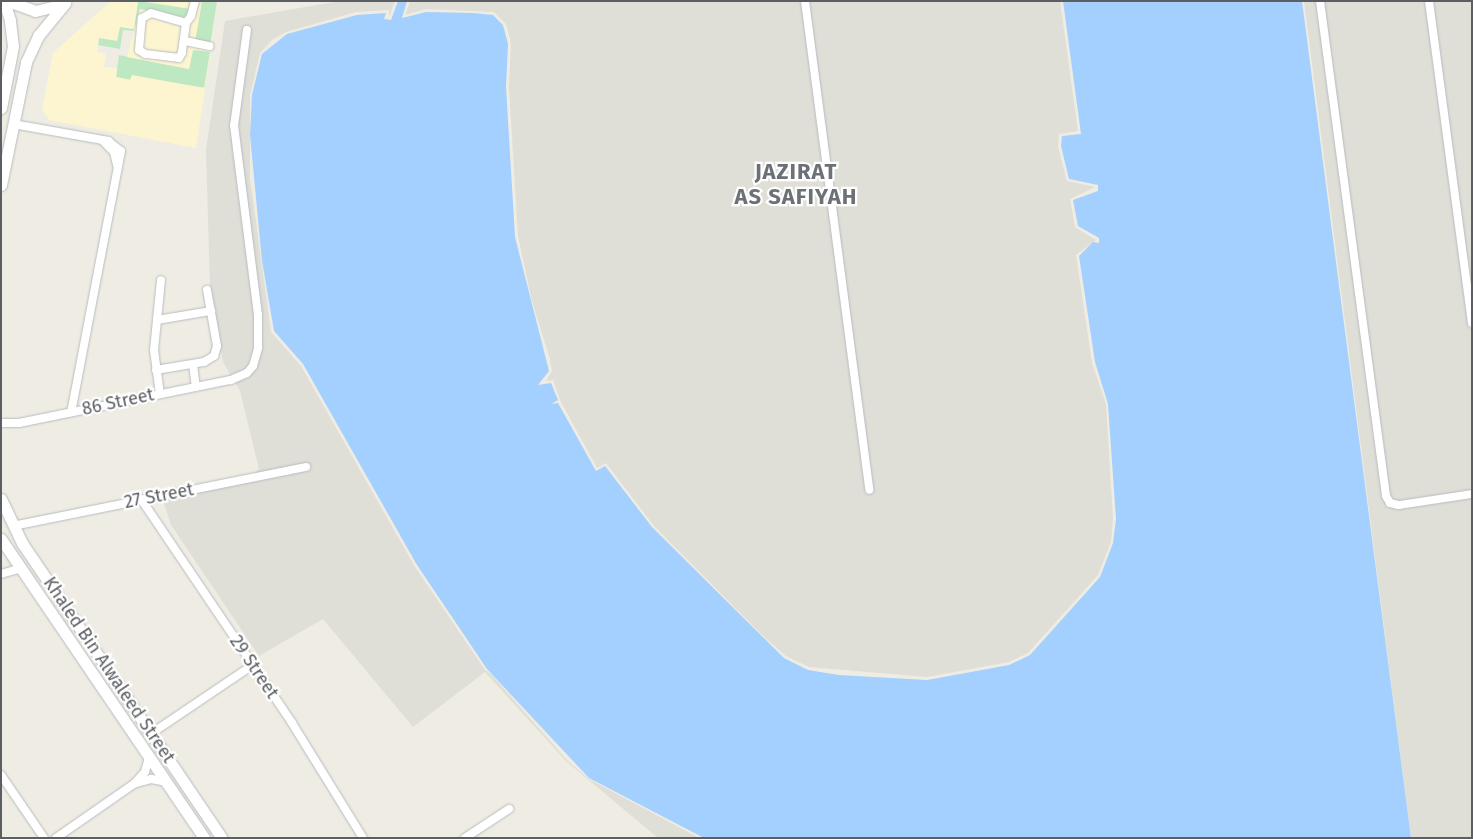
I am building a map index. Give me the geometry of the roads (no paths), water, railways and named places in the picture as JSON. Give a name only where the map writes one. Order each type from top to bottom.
[{"type":"main road","points":[[1,108],[13,46],[10,20],[4,1]]},
{"type":"main road","points":[[8,1],[35,11],[66,2]]},
{"type":"main road","points":[[1,185],[22,76],[32,49],[46,24],[66,2]]},
{"type":"main road","name":"Khaled Bin Alwaleed Street","points":[[1,499],[13,526],[222,838]]},
{"type":"main road","name":"Khaled Bin Alwaleed Street","points":[[1,539],[204,838]]},
{"type":"street","points":[[186,23],[145,14],[137,46],[145,54],[175,60],[181,56],[185,41],[186,23],[193,12],[195,1]]},
{"type":"street","points":[[805,1],[869,490]]},
{"type":"street","points":[[1320,1],[1386,496],[1390,503],[1399,505],[1472,494]]},
{"type":"street","points":[[1429,1],[1472,323]]},
{"type":"street","name":"86 Street","points":[[1,430],[19,423],[217,382],[247,373],[257,357],[256,299],[234,143],[235,110],[247,30]]},
{"type":"street","points":[[185,41],[209,46]]},
{"type":"street","points":[[13,124],[114,142],[121,151],[71,412]]},
{"type":"street","points":[[160,394],[156,370],[157,320],[161,280]]},
{"type":"street","points":[[156,370],[208,361],[216,352],[207,290]]},
{"type":"street","points":[[157,320],[211,311]]},
{"type":"street","points":[[193,364],[196,387]]},
{"type":"street","name":"86 Street","points":[[1,423],[19,423]]},
{"type":"street","name":"27 Street","points":[[13,526],[306,467]]},
{"type":"street","name":"29 Street","points":[[142,499],[253,665],[363,838]]},
{"type":"street","points":[[3,573],[13,555]]},
{"type":"street","points":[[3,573],[22,568]]},
{"type":"street","points":[[152,733],[253,665]]},
{"type":"street","points":[[56,838],[135,783],[145,772],[149,756]]},
{"type":"street","points":[[1,775],[44,838]]},
{"type":"street","points":[[135,783],[151,780],[166,782]]},
{"type":"street","points":[[465,838],[509,809]]},
{"type":"water","points":[[398,1],[407,1],[402,18],[426,12],[473,13],[493,15],[503,25],[508,44],[506,87],[515,237],[549,371],[538,385],[551,383],[558,400],[551,404],[558,403],[596,471],[605,466],[652,527],[784,658],[808,670],[839,675],[927,680],[1009,665],[1030,655],[1100,577],[1113,543],[1116,519],[1108,404],[1095,362],[1079,256],[1093,242],[1099,243],[1099,238],[1078,226],[1073,200],[1098,191],[1098,185],[1069,179],[1061,146],[1062,136],[1081,134],[1063,1],[1302,1],[1411,838],[704,838],[589,778],[487,669],[417,565],[303,364],[274,331],[262,261],[250,135],[252,95],[262,54],[287,34],[357,15],[386,13],[384,19],[391,20]]},
{"type":"district","name":"JAZIRAT AS SAFIYAH","points":[[796,184]]}]
